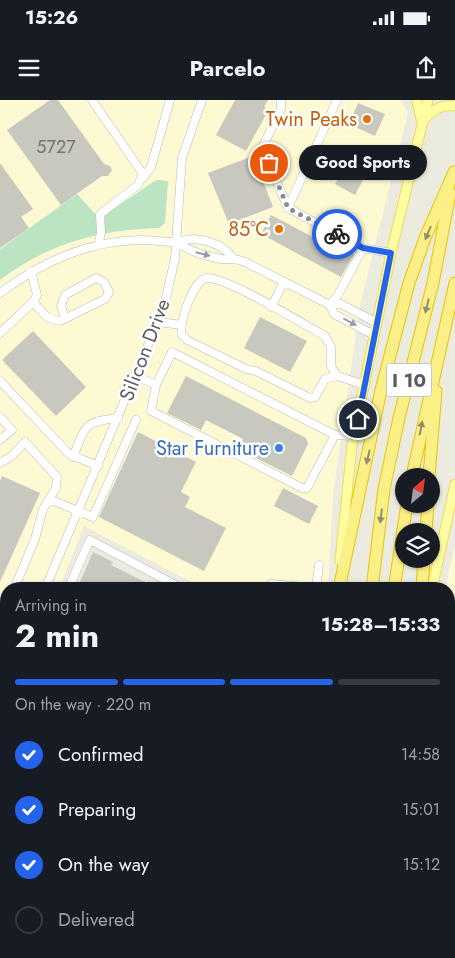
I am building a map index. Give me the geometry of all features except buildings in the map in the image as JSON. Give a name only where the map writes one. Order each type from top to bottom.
[{"type":"highway","points":[[340,582],[381,390],[409,283],[425,238],[455,171]]},
{"type":"highway","name":"I 10","points":[[373,582],[384,489],[399,418],[433,283],[455,171]]},
{"type":"highway","name":"I 10","points":[[414,468],[440,342],[455,283]]},
{"type":"highway","points":[[430,468],[440,342]]},
{"type":"highway","points":[[395,582],[406,513]]},
{"type":"highway","points":[[422,582],[423,568]]},
{"type":"main road","points":[[417,100],[422,121]]},
{"type":"main road","points":[[339,582],[354,436],[391,253],[428,100]]},
{"type":"main road","points":[[422,121],[440,108],[449,104],[455,106]]},
{"type":"main road","points":[[434,582],[452,507],[455,484]]},
{"type":"street","points":[[92,100],[140,167],[142,179]]},
{"type":"street","points":[[98,245],[101,234],[100,214],[138,185],[151,167],[170,100]]},
{"type":"street","name":"Silicon Drive","points":[[48,582],[158,322],[170,282],[176,242],[182,158],[202,100]]},
{"type":"street","points":[[281,100],[280,109],[262,148],[288,208],[363,248],[391,253]]},
{"type":"street","points":[[288,208],[337,100]]},
{"type":"street","points":[[0,293],[31,271],[68,253],[98,245],[140,240],[176,242],[193,239],[226,248],[234,258],[330,305],[342,304],[377,323]]},
{"type":"street","points":[[176,242],[189,251],[223,259],[234,258]]},
{"type":"street","points":[[330,305],[338,295],[363,248]]},
{"type":"street","points":[[0,333],[33,302],[36,295],[31,271]]},
{"type":"street","points":[[33,302],[53,320],[60,321],[105,299],[109,292],[104,282],[96,278],[65,295],[61,306],[65,318]]},
{"type":"street","points":[[206,278],[238,288],[272,307],[324,336],[331,348],[331,366],[315,397],[310,398],[256,371],[246,369],[187,340],[182,334],[182,325],[193,291],[200,280],[206,278]]},
{"type":"street","points":[[272,307],[284,282]]},
{"type":"street","points":[[330,305],[334,314],[374,335]]},
{"type":"street","points":[[158,322],[182,325]]},
{"type":"street","points":[[335,435],[306,488],[302,488],[151,411],[156,385],[172,352],[335,435],[354,436]]},
{"type":"street","points":[[331,366],[337,376]]},
{"type":"street","points":[[136,376],[156,385]]},
{"type":"street","points":[[325,379],[337,376],[365,385]]},
{"type":"street","points":[[0,381],[73,456],[98,466]]},
{"type":"street","points":[[0,417],[57,477],[56,488],[43,509],[35,539],[17,582]]},
{"type":"street","points":[[73,456],[89,424],[118,418]]},
{"type":"street","points":[[49,499],[93,517],[136,420]]},
{"type":"street","points":[[0,440],[12,430]]},
{"type":"street","points":[[0,463],[12,456],[25,442]]},
{"type":"street","points":[[71,582],[90,540],[170,582]]},
{"type":"street","points":[[317,582],[319,565]]},
{"type":"shaded area","points":[[0,100],[401,100],[408,112],[360,305],[333,494],[328,582],[192,582],[84,526],[62,582],[0,582]]},
{"type":"shaded area","points":[[455,546],[455,582],[447,582]]},
{"type":"green space","points":[[156,180],[168,181],[165,223],[159,228],[116,232],[75,241],[37,257],[18,267],[0,280],[0,249],[77,194],[95,214],[108,213]]},
{"type":"way so far","points":[[269,163],[288,208],[337,234]]},
{"type":"place","name":"Twin Peaks","points":[[367,119]]},
{"type":"place","name":"Good Sports","points":[[269,163]]},
{"type":"place","name":"85°C","points":[[279,229]]},
{"type":"place","name":"Star Furniture","points":[[279,448]]},
{"type":"route","points":[[337,234],[363,248],[391,253],[358,419]]}]
